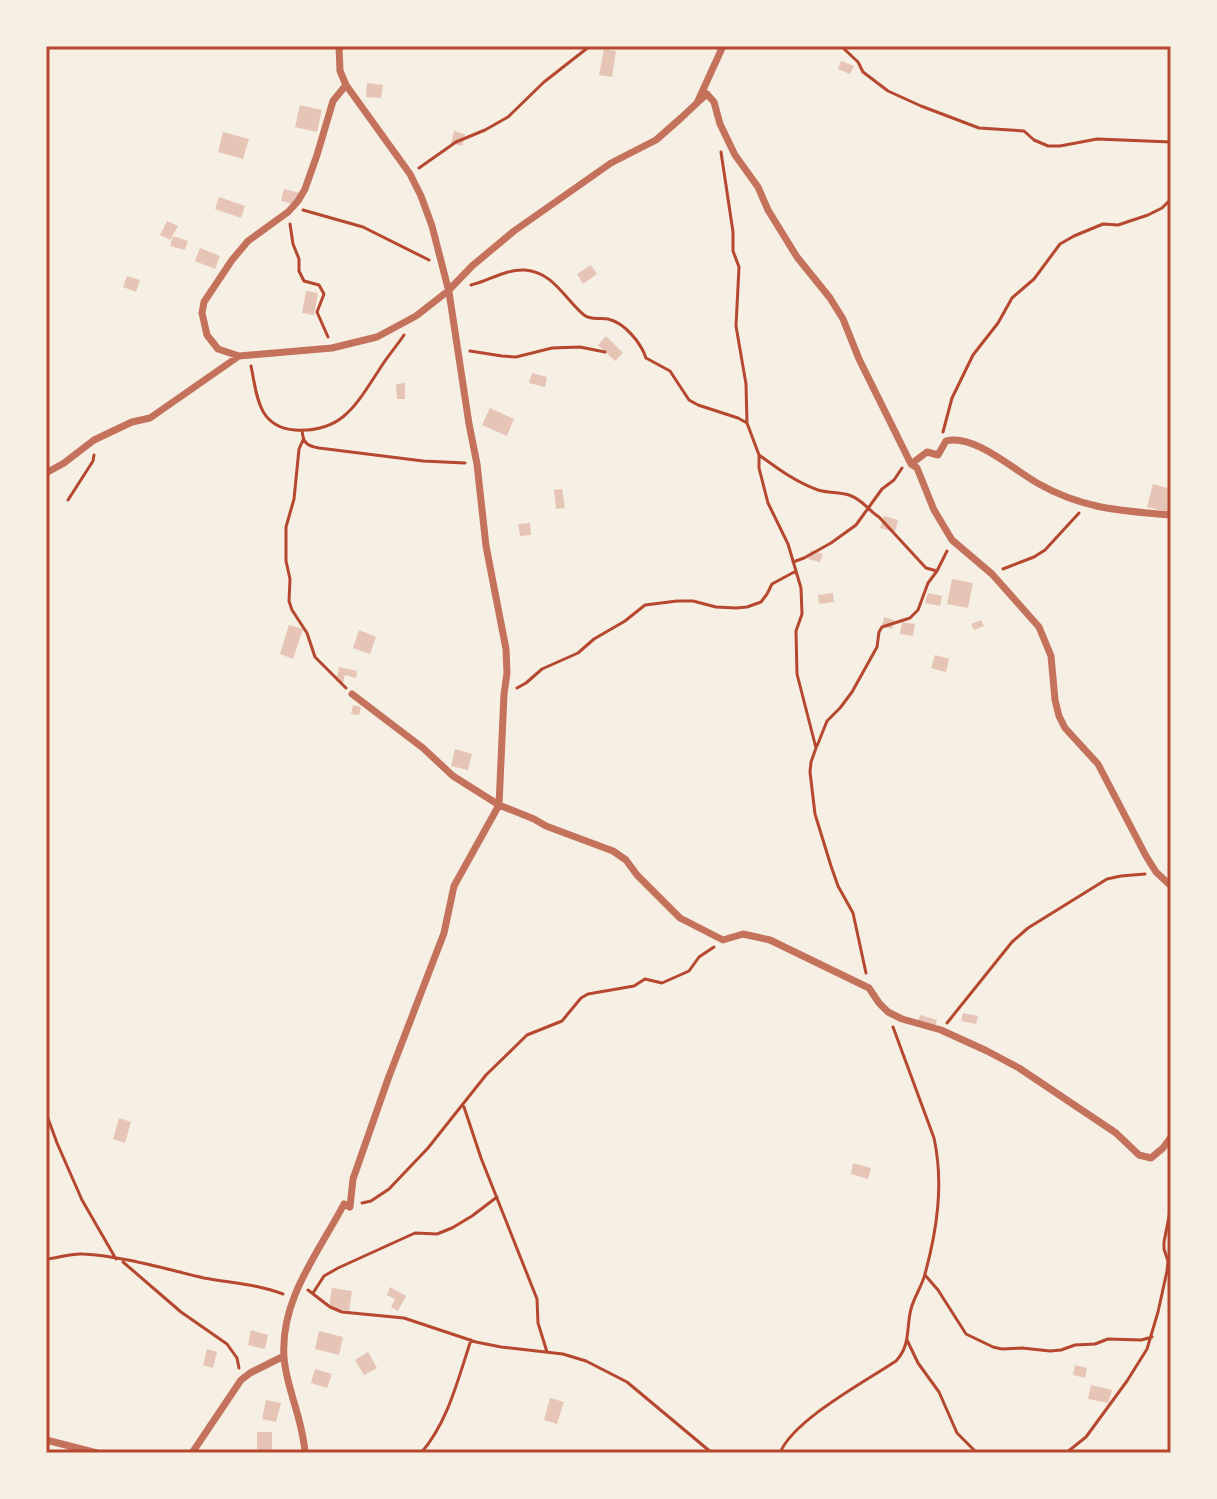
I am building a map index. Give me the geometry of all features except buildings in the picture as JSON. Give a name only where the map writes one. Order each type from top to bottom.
[{"type":"street","points":[[305,1453],[300,1418],[284,1356],[286,1320],[309,1264],[344,1204],[350,1207],[353,1179],[444,933],[454,886],[499,805],[507,673],[506,649],[486,546],[477,464],[443,266],[432,226],[410,174],[346,85],[340,71],[339,46]]},
{"type":"street","points":[[697,103],[723,46]]},
{"type":"street","points":[[346,85],[333,101],[305,189],[290,211],[248,241],[204,302],[202,313],[207,335],[218,349],[239,356],[332,348],[377,337],[416,316],[514,231],[611,163],[656,140],[707,94],[714,102],[720,124],[735,155],[753,177],[768,210],[797,257],[843,319],[859,359],[952,540],[992,574],[1039,627],[1051,656],[1053,691],[1065,728],[1098,764],[1156,872],[1171,886]]},
{"type":"street","points":[[46,473],[94,440],[132,422],[150,418],[239,356]]},
{"type":"street","points":[[911,464],[927,452],[938,455],[946,441],[954,438],[965,440],[1042,486],[1077,502],[1093,507],[1171,515]]},
{"type":"street","points":[[352,694],[423,748],[453,776],[499,805],[613,851],[626,860],[680,918],[723,940],[743,934],[770,940],[869,988],[888,1012],[941,1030],[1019,1068],[1116,1133],[1139,1155],[1151,1158],[1171,1137]]},
{"type":"street","points":[[192,1453],[241,1380],[284,1356]]},
{"type":"street","points":[[46,1440],[97,1453]]},
{"type":"path","points":[[410,174],[446,147],[508,117],[544,82],[590,46]]},
{"type":"path","points":[[841,46],[858,62],[863,72],[888,91],[979,128],[1024,131],[1048,146],[1097,139],[1171,142]]},
{"type":"path","points":[[721,149],[733,251],[739,267],[736,326],[746,384],[747,423],[759,455],[768,503],[788,544],[801,588],[802,614],[796,631],[797,674],[816,748]]},
{"type":"path","points":[[938,455],[946,415],[973,355],[998,323],[1012,298],[1034,279],[1060,244],[1103,224],[1118,225],[1148,215],[1171,199]]},
{"type":"path","points":[[332,348],[317,312],[324,294],[319,285],[304,281],[299,271],[290,211],[307,211],[363,227],[443,266]]},
{"type":"path","points":[[448,291],[514,271],[526,270],[544,275],[585,315],[592,319],[610,319],[625,329],[642,345],[646,358],[670,371],[689,400],[747,423]]},
{"type":"path","points":[[239,356],[249,359],[254,390],[264,414],[275,424],[287,429],[323,429],[339,421],[360,400],[404,335]]},
{"type":"path","points":[[468,350],[516,357],[552,348],[580,347],[605,352]]},
{"type":"path","points":[[302,430],[294,499],[286,527],[289,601],[307,633],[315,657],[352,694]]},
{"type":"path","points":[[303,440],[308,446],[319,448],[423,461],[477,464]]},
{"type":"path","points":[[68,500],[93,461],[95,451]]},
{"type":"path","points":[[759,455],[789,477],[821,491],[850,495],[862,501],[926,568],[937,571]]},
{"type":"path","points":[[793,562],[831,543],[856,525],[882,489],[894,480],[901,468],[911,464]]},
{"type":"path","points":[[992,574],[1034,557],[1056,539],[1080,512],[1093,507]]},
{"type":"path","points":[[869,988],[853,913],[838,886],[815,814],[811,762],[827,721],[852,692],[877,647],[882,627],[910,618],[918,610],[928,583],[952,540]]},
{"type":"path","points":[[504,694],[526,683],[542,669],[578,653],[645,605],[693,601],[716,607],[747,607],[761,602],[772,584],[796,571]]},
{"type":"path","points":[[941,1030],[1012,942],[1028,928],[1107,879],[1156,872]]},
{"type":"path","points":[[350,1207],[371,1201],[389,1189],[428,1148],[486,1075],[527,1035],[562,1021],[581,998],[598,991],[634,986],[645,979],[662,983],[683,975],[703,954],[723,940]]},
{"type":"path","points":[[780,1453],[785,1442],[814,1415],[896,1361],[905,1349],[911,1308],[925,1275],[938,1215],[938,1155],[888,1012]]},
{"type":"path","points":[[463,1105],[537,1299],[538,1323],[547,1352]]},
{"type":"path","points":[[46,1113],[82,1200],[119,1260],[181,1312],[227,1344],[237,1358],[241,1380]]},
{"type":"path","points":[[313,1293],[324,1276],[338,1268],[415,1233],[437,1234],[452,1228],[497,1197]]},
{"type":"path","points":[[1066,1453],[1086,1437],[1147,1349],[1168,1266],[1164,1242],[1171,1206]]},
{"type":"path","points":[[46,1259],[81,1254],[119,1260],[266,1287],[294,1299]]},
{"type":"path","points":[[925,1275],[966,1334],[993,1347],[1050,1351],[1108,1339],[1141,1340],[1152,1337]]},
{"type":"path","points":[[300,1285],[342,1312],[404,1318],[471,1340],[501,1347],[563,1354],[586,1361],[627,1382],[712,1453]]},
{"type":"path","points":[[421,1453],[444,1417],[471,1340]]},
{"type":"path","points":[[907,1340],[918,1363],[939,1392],[957,1433],[977,1453]]}]
